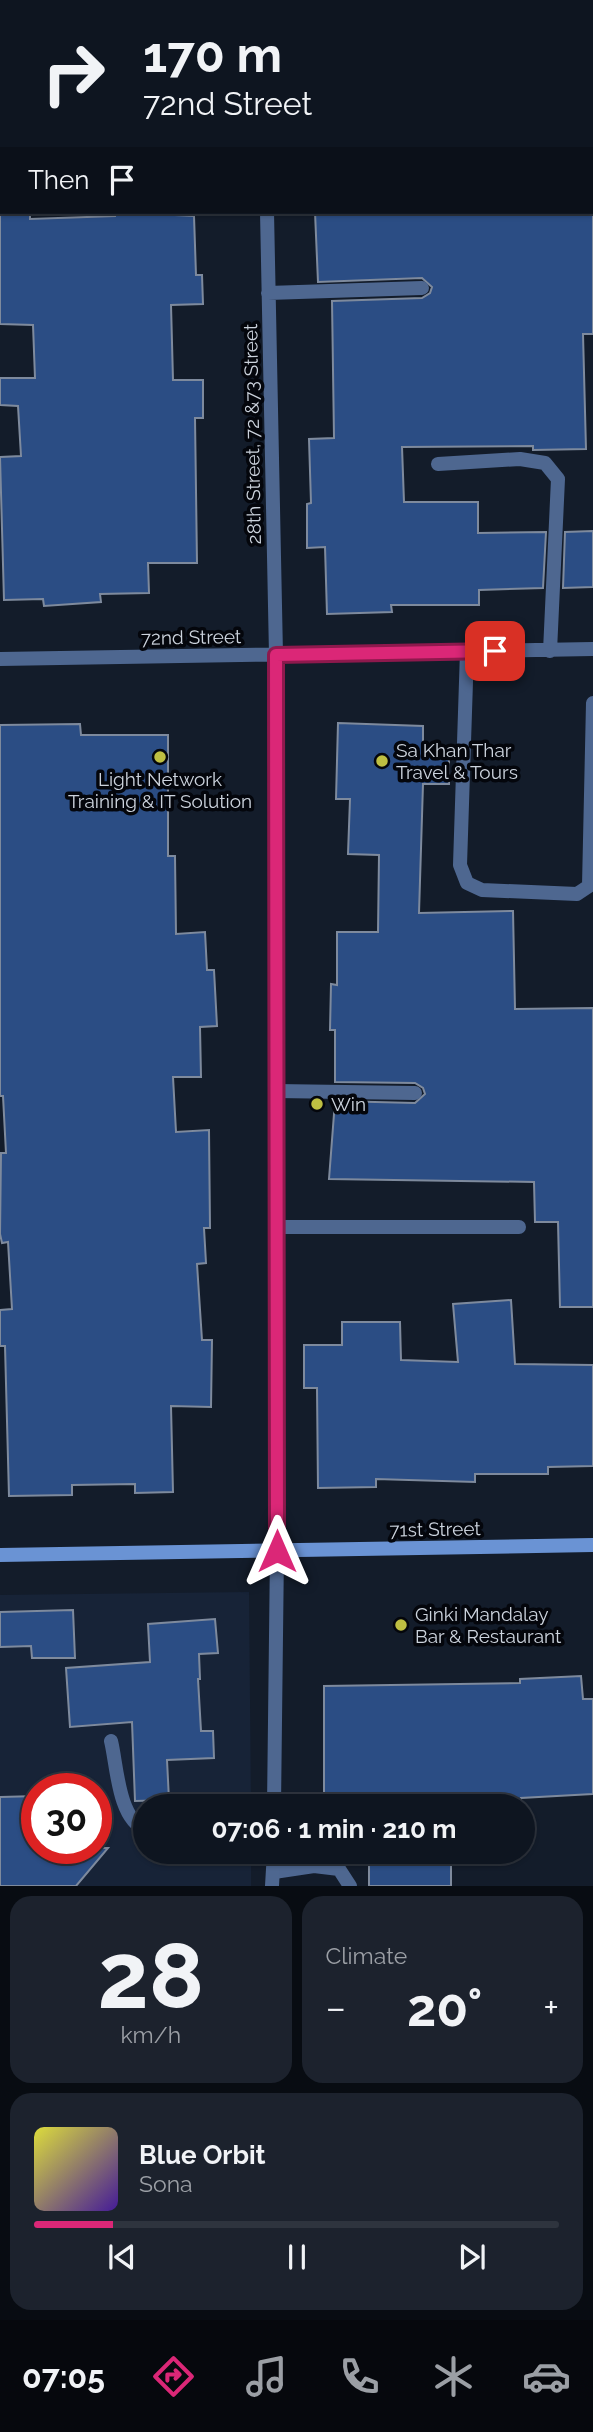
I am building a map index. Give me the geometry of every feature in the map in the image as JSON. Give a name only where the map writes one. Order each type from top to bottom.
[{"type":"main road","name":"71st Street","points":[[0,1555],[593,1545]]},
{"type":"street","name":"28th Street, 72 &73 Street","points":[[267,214],[276,655],[277,1551],[274,1794]]},
{"type":"street","points":[[268,293],[422,288]]},
{"type":"street","points":[[438,464],[520,459],[545,463],[558,479],[550,650]]},
{"type":"street","name":"72nd Street","points":[[0,659],[593,649]]},
{"type":"street","points":[[467,651],[460,865],[467,883],[482,890],[578,894],[589,886],[593,703]]},
{"type":"street","points":[[276,1091],[415,1093]]},
{"type":"street","points":[[275,1227],[519,1227]]},
{"type":"street","points":[[111,1741],[126,1808],[133,1816]]},
{"type":"street","points":[[273,1879],[314,1866],[340,1869],[350,1886]]},
{"type":"shaded area","points":[[249,1592],[251,1794],[133,1794],[133,1864],[251,1864],[251,1886],[0,1886],[0,1595]]},
{"type":"building","points":[[0,214],[30,214],[30,219],[115,214],[194,216],[196,275],[202,275],[203,304],[171,305],[173,380],[203,380],[203,418],[195,418],[197,563],[148,563],[149,593],[100,594],[101,602],[44,606],[43,599],[4,600],[0,457],[21,456],[18,406],[0,405],[0,378],[35,378],[33,325],[0,324]]},
{"type":"building","points":[[315,214],[593,214],[593,334],[583,334],[586,449],[533,450],[533,446],[402,447],[404,502],[478,502],[478,533],[546,532],[543,588],[479,590],[479,605],[391,605],[392,612],[327,614],[325,547],[307,548],[307,504],[311,503],[309,439],[334,438],[332,301],[422,298],[430,293],[432,287],[422,278],[318,282]]},
{"type":"building","points":[[593,531],[593,587],[563,588],[565,532]]},
{"type":"building","points":[[338,723],[423,726],[423,749],[449,749],[449,784],[423,784],[419,913],[513,911],[515,1009],[593,1008],[593,1307],[560,1307],[558,1222],[535,1222],[534,1182],[329,1179],[335,1101],[415,1103],[425,1094],[423,1088],[415,1083],[335,1082],[335,1030],[330,1030],[331,984],[337,985],[337,932],[378,932],[379,855],[348,854],[350,799],[336,799]]},
{"type":"building","points":[[80,724],[81,735],[168,735],[168,856],[175,856],[176,934],[205,932],[207,970],[214,970],[217,1026],[200,1027],[201,1077],[173,1077],[176,1132],[209,1130],[210,1228],[204,1228],[206,1263],[197,1264],[202,1340],[212,1340],[211,1407],[171,1406],[173,1492],[135,1493],[135,1484],[72,1485],[72,1495],[9,1496],[5,1346],[0,1346],[0,1310],[12,1309],[8,1242],[2,1243],[0,1234],[1,1153],[6,1153],[3,1096],[0,1096],[0,725]]},
{"type":"building","points":[[511,1300],[515,1364],[593,1365],[593,1466],[548,1467],[548,1474],[475,1474],[475,1482],[376,1479],[376,1487],[318,1488],[317,1388],[304,1388],[304,1345],[342,1345],[342,1322],[400,1322],[401,1360],[458,1362],[453,1304]]},
{"type":"building","points":[[73,1610],[75,1658],[32,1658],[31,1646],[0,1647],[0,1612]]},
{"type":"building","points":[[215,1619],[218,1653],[199,1654],[198,1679],[201,1731],[213,1731],[214,1758],[167,1760],[169,1794],[135,1794],[132,1722],[70,1727],[66,1668],[150,1662],[148,1624]]},
{"type":"building","points":[[581,1676],[583,1699],[593,1699],[593,1794],[535,1797],[535,1794],[324,1794],[324,1686],[520,1683],[520,1679]]},
{"type":"building","points":[[21,1796],[21,1864],[95,1864],[76,1886],[0,1886],[0,1797]]},
{"type":"building","points":[[369,1864],[451,1864],[451,1886],[369,1886]]},
{"type":"place","name":"Light Network Training & IT Solution","points":[[160,757]]},
{"type":"place","name":"Sa Khan Thar Travel & Tours","points":[[382,761]]},
{"type":"place","name":"Win","points":[[317,1104]]},
{"type":"place","name":"Ginki Mandalay Bar & Restaurant","points":[[401,1625]]},
{"type":"route","points":[[277,1551],[276,655],[495,651]]}]
